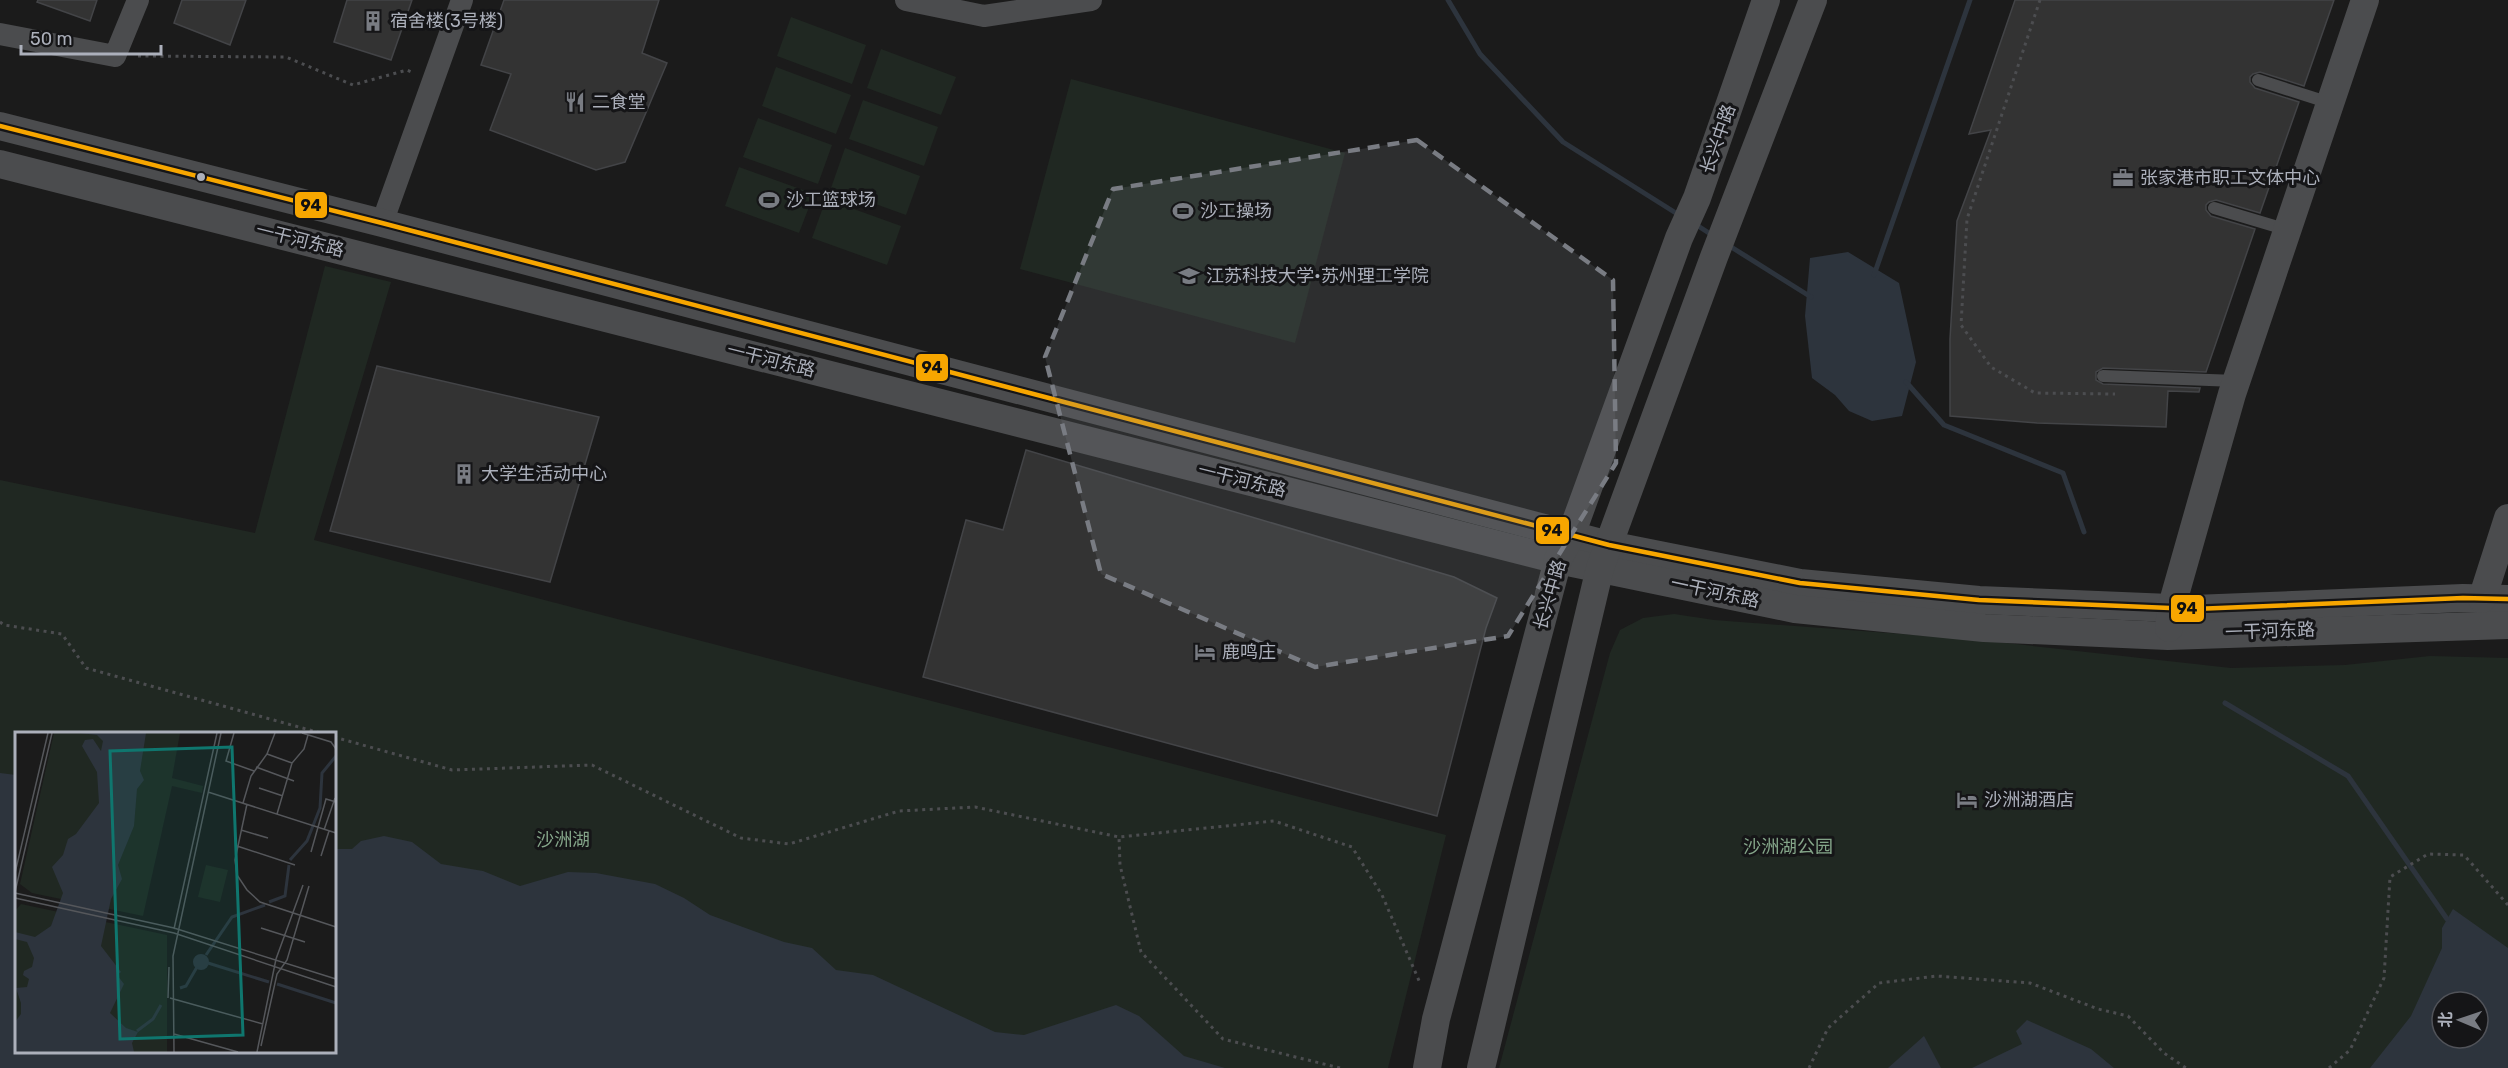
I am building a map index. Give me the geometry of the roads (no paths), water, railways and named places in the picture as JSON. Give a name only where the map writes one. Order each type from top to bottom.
[{"type":"street","points":[[0,34],[115,56],[138,0]]},
{"type":"street","points":[[382,223],[462,0]]},
{"type":"street","points":[[906,0],[984,16],[1091,0]]},
{"type":"street","name":"长兴中路","points":[[1426,1068],[1436,1019],[1558,560],[1571,535],[1679,238],[1697,198],[1766,0]]},
{"type":"street","name":"长兴中路","points":[[1481,1068],[1604,557],[1732,209],[1813,0]]},
{"type":"street","points":[[2170,622],[2237,381],[2365,0]]},
{"type":"street","name":"一干河东路","points":[[0,126],[382,223],[1571,535],[1604,557],[1795,609],[1984,628],[2170,622],[2495,599]]},
{"type":"street","name":"一干河东路","points":[[0,164],[1558,560],[1604,557]]},
{"type":"street","points":[[2495,599],[2508,518]]},
{"type":"street","name":"一干河东路","points":[[2170,622],[2508,625]]},
{"type":"lane","points":[[2258,80],[2330,103]]},
{"type":"lane","points":[[2214,208],[2288,230]]},
{"type":"lane","points":[[2103,376],[2237,381]]},
{"type":"waterway","points":[[1448,0],[1480,54],[1563,142],[1679,215]]},
{"type":"waterway","points":[[1874,275],[1970,0]]},
{"type":"waterway","points":[[1695,224],[1712,235]]},
{"type":"waterway","points":[[1728,245],[1811,297]]},
{"type":"waterway","points":[[1906,382],[1944,425],[2063,473],[2084,532]]},
{"type":"waterway","points":[[2225,703],[2348,776],[2447,919]]},
{"type":"place","name":"宿舍楼(3号楼)","points":[[373,21]]},
{"type":"place","name":"二食堂","points":[[575,102]]},
{"type":"place","name":"张家港市职工文体中心","points":[[2123,178]]},
{"type":"place","name":"沙工篮球场","points":[[769,200]]},
{"type":"place","name":"沙工操场","points":[[1183,211]]},
{"type":"place","name":"江苏科技大学•苏州理工学院","points":[[1189,276]]},
{"type":"place","name":"大学生活动中心","points":[[464,474]]},
{"type":"place","name":"鹿鸣庄","points":[[1205,652]]},
{"type":"place","name":"沙洲湖酒店","points":[[1967,800]]},
{"type":"park label","name":"沙洲湖","points":[[563,840]]},
{"type":"park label","name":"沙洲湖公园","points":[[1788,847]]}]
